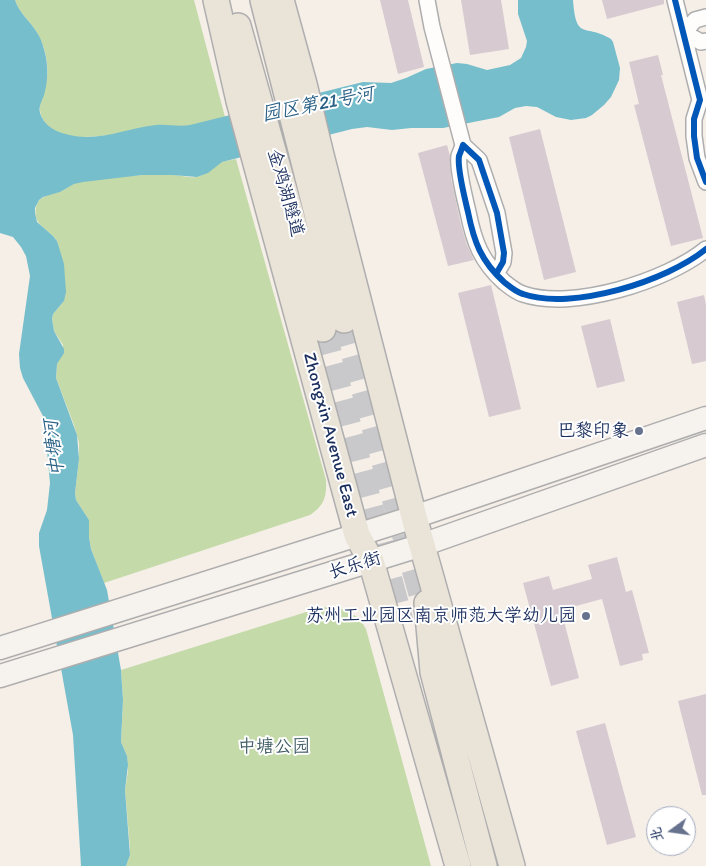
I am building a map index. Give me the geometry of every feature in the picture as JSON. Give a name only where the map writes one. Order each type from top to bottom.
[{"type":"main road","name":"Zhongxin Avenue East","points":[[216,0],[239,101],[357,536],[371,560],[458,866]]},
{"type":"main road","name":"金鸡湖隧道","points":[[230,0],[334,324],[263,0]]},
{"type":"main road","points":[[281,0],[414,517],[512,866]]},
{"type":"main road","name":"长乐街","points":[[0,648],[357,536],[706,418]]},
{"type":"main road","name":"长乐街","points":[[0,676],[422,545],[706,445]]},
{"type":"main road","points":[[422,545],[433,672],[484,866]]},
{"type":"street","points":[[428,0],[432,27],[461,139],[460,166],[471,226],[484,261],[496,274],[513,289],[522,294],[549,298],[576,298],[604,294],[650,279],[681,265],[706,249]]},
{"type":"street","points":[[675,0],[703,102],[694,119],[694,136],[697,158],[706,182]]},
{"type":"street","points":[[684,33],[695,20],[706,16]]},
{"type":"street","points":[[684,33],[701,42],[706,41]]},
{"type":"street","points":[[461,139],[480,160],[497,213],[504,253],[503,262],[496,274]]},
{"type":"green space","points":[[15,0],[194,0],[225,117],[180,127],[157,126],[94,137],[77,137],[61,134],[49,127],[41,115],[41,102],[47,75],[46,55],[37,33]]},
{"type":"green space","points":[[236,159],[326,480],[324,500],[319,508],[310,515],[104,583],[91,549],[89,520],[76,500],[79,443],[56,378],[57,364],[63,353],[63,345],[54,331],[52,319],[53,314],[64,301],[57,241],[39,223],[35,214],[37,204],[42,198],[76,183],[137,175],[195,177],[203,175],[221,162]]},
{"type":"green space","name":"中塘公园","points":[[327,607],[350,612],[359,619],[366,629],[431,866],[126,866],[130,855],[130,848],[125,790],[128,771],[127,756],[121,742],[123,700],[121,670]]},
{"type":"water","points":[[0,0],[15,0],[19,9],[42,42],[46,58],[47,82],[40,107],[41,117],[48,126],[62,133],[74,136],[109,135],[156,125],[190,125],[363,82],[391,83],[426,69],[457,63],[487,70],[510,65],[521,58],[527,41],[518,14],[518,0],[573,0],[574,13],[579,27],[602,34],[611,39],[620,68],[619,80],[611,97],[604,105],[586,118],[571,120],[556,117],[537,107],[526,106],[515,108],[499,117],[443,128],[392,130],[367,127],[352,129],[222,162],[208,173],[197,177],[142,175],[83,182],[74,184],[39,200],[35,208],[37,222],[57,241],[64,264],[66,292],[64,301],[53,314],[52,319],[54,331],[64,349],[64,353],[57,364],[56,378],[77,435],[79,459],[75,493],[76,500],[89,520],[91,549],[107,590],[121,670],[123,700],[121,742],[127,756],[128,765],[125,790],[130,855],[126,866],[81,866],[73,735],[39,546],[39,533],[47,510],[50,483],[44,418],[23,378],[20,368],[19,354],[30,276],[26,256],[21,247],[13,237],[0,233]]},
{"type":"building","points":[[380,0],[408,0],[424,67],[398,74]]},
{"type":"building","points":[[461,0],[501,0],[509,49],[470,55]]},
{"type":"building","points":[[602,0],[664,0],[664,4],[607,19]]},
{"type":"building","points":[[658,55],[663,75],[661,75],[703,238],[671,246],[634,105],[639,104],[629,62]]},
{"type":"building","points":[[540,129],[576,272],[544,280],[509,137]]},
{"type":"building","points":[[447,145],[450,156],[451,178],[461,225],[474,260],[448,266],[418,153]]},
{"type":"building","points":[[491,285],[521,409],[489,417],[458,293]]},
{"type":"building","points":[[704,295],[706,305],[706,361],[692,364],[677,302]]},
{"type":"building","points":[[610,319],[625,381],[597,388],[581,326]]},
{"type":"building","name":"苏州工业园区南京师范大学幼儿园","points":[[617,557],[626,592],[632,590],[649,653],[642,654],[643,660],[620,666],[602,599],[561,610],[579,678],[551,686],[523,583],[549,576],[553,590],[592,579],[588,565]]},
{"type":"building","points":[[706,694],[706,795],[702,795],[678,701]]},
{"type":"building","points":[[605,723],[636,837],[607,845],[576,731]]},
{"type":"tunnel","points":[[344,320],[430,626]]},
{"type":"tunnel","points":[[323,329],[401,621]]},
{"type":"tunnel","points":[[481,806],[497,866]]},
{"type":"cycle path","points":[[675,0],[700,100],[694,119],[694,136],[697,158],[706,182]]},
{"type":"cycle path","points":[[496,274],[503,262],[504,253],[497,213],[479,160],[463,145],[459,156],[459,168],[470,223],[476,242],[484,259],[496,274],[520,293],[543,298],[567,299],[618,290],[668,272],[706,249]]},
{"type":"place","name":"巴黎印象","points":[[639,431]]},
{"type":"place","name":"苏州工业园区南京师范大学幼儿园","points":[[586,616]]},
{"type":"water label","name":"园区第21号河","points":[[318,105]]},
{"type":"water label","name":"中塘河","points":[[55,448]]}]
